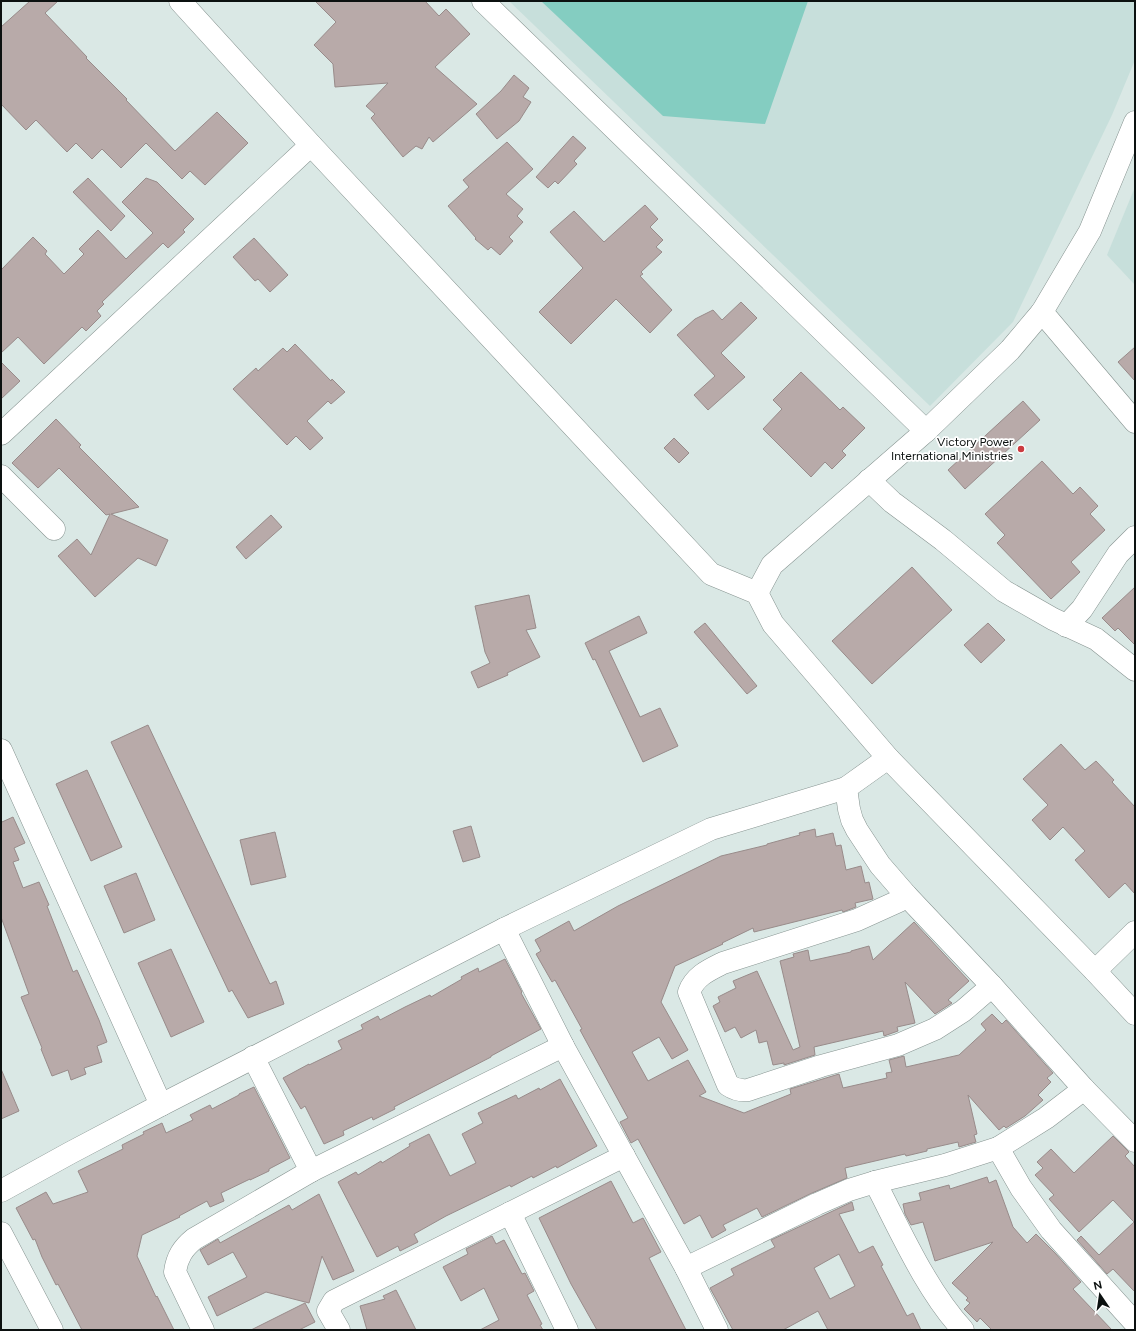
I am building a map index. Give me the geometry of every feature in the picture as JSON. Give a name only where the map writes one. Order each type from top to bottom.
[{"type":"street","points":[[180,1],[711,574],[757,593],[773,624],[888,758],[1135,1014]]},
{"type":"street","points":[[482,1],[926,431]]},
{"type":"street","points":[[757,593],[772,566],[926,431],[1010,350],[1042,312],[1090,231],[1135,122]]},
{"type":"street","points":[[1,434],[311,144]]},
{"type":"street","points":[[1042,312],[1135,422]]},
{"type":"street","points":[[1,476],[54,529]]},
{"type":"street","points":[[869,480],[892,502],[943,540],[1004,591],[1066,626],[1096,639],[1135,670]]},
{"type":"street","points":[[1066,626],[1082,609],[1118,554],[1135,537]]},
{"type":"street","points":[[1,750],[161,1105]]},
{"type":"street","points":[[1,1191],[161,1105],[504,929],[711,829],[846,788],[888,758]]},
{"type":"street","points":[[846,788],[849,809],[857,830],[880,865],[906,895],[992,986],[1084,1089],[1135,1142]]},
{"type":"street","points":[[906,895],[899,900],[857,920],[723,963],[702,974],[691,985],[689,992],[728,1085],[732,1088],[743,1091],[748,1090],[822,1066],[898,1045],[935,1029],[963,1010],[992,986]]},
{"type":"street","points":[[504,929],[563,1046],[686,1268],[717,1330]]},
{"type":"street","points":[[1095,971],[1135,932]]},
{"type":"street","points":[[203,1330],[175,1272],[176,1262],[181,1252],[194,1239],[311,1171],[563,1046]]},
{"type":"street","points":[[253,1058],[311,1171]]},
{"type":"street","points":[[686,1268],[849,1190],[945,1165],[998,1148],[1046,1118],[1084,1089]]},
{"type":"street","points":[[998,1148],[1021,1188],[1051,1230],[1135,1323]]},
{"type":"street","points":[[338,1330],[328,1311],[334,1300],[624,1156]]},
{"type":"street","points":[[875,1182],[921,1269],[938,1297],[963,1330]]},
{"type":"street","points":[[510,1213],[567,1330]]},
{"type":"street","points":[[1,1233],[52,1330]]},
{"type":"shaded area","points":[[509,1],[1135,1],[1135,60],[1112,115],[1013,322],[930,406]]},
{"type":"shaded area","points":[[1135,187],[1135,285],[1107,255]]},
{"type":"green space","points":[[541,1],[808,1],[765,124],[663,116]]},
{"type":"building","points":[[30,1],[58,1],[45,13],[175,151],[217,112],[248,143],[205,185],[190,171],[182,179],[146,143],[121,168],[102,149],[92,159],[76,143],[67,152],[36,120],[26,130],[1,104],[1,27]]},
{"type":"building","points":[[315,1],[425,1],[439,16],[446,9],[470,34],[435,67],[477,104],[433,142],[429,137],[422,149],[416,146],[403,157],[371,118],[375,114],[366,106],[388,83],[335,87],[333,64],[314,45],[336,22]]},
{"type":"building","points":[[514,75],[529,88],[523,97],[531,102],[519,121],[497,139],[476,114],[501,91]]},
{"type":"building","points":[[573,136],[586,148],[574,161],[577,164],[558,184],[555,181],[548,188],[536,177]]},
{"type":"building","points":[[507,142],[533,169],[506,194],[523,209],[517,216],[523,222],[509,237],[513,241],[500,255],[491,247],[488,250],[475,239],[476,238],[448,206],[469,187],[463,180]]},
{"type":"building","points":[[88,178],[125,216],[111,231],[73,192]]},
{"type":"building","points":[[146,178],[157,182],[194,219],[183,230],[185,232],[168,248],[163,243],[102,302],[104,304],[97,311],[101,316],[86,331],[82,327],[44,364],[18,337],[1,353],[1,270],[33,237],[47,251],[45,254],[64,274],[84,254],[79,249],[98,230],[126,259],[153,233],[122,202]]},
{"type":"building","points":[[645,205],[658,219],[650,227],[663,240],[656,247],[662,252],[641,272],[643,274],[640,276],[672,310],[650,333],[616,299],[571,344],[539,312],[583,268],[550,232],[574,211],[604,242]]},
{"type":"building","points":[[254,238],[288,275],[270,292],[258,279],[255,281],[233,257]]},
{"type":"building","points":[[741,302],[757,318],[721,353],[745,377],[708,410],[694,395],[715,376],[677,335],[695,319],[713,310],[722,320]]},
{"type":"building","points":[[295,344],[331,381],[332,379],[345,392],[331,404],[328,401],[307,421],[323,438],[310,450],[296,436],[287,445],[233,389],[256,368],[258,371],[283,348],[287,352]]},
{"type":"building","points":[[1135,347],[1135,381],[1118,362]]},
{"type":"building","points":[[1,362],[20,381],[1,399]]},
{"type":"building","points":[[801,372],[840,410],[843,407],[865,428],[842,451],[846,455],[832,469],[825,462],[811,477],[763,429],[782,409],[773,400]]},
{"type":"building","points":[[1023,401],[1040,420],[965,489],[948,470]]},
{"type":"building","points":[[56,419],[81,445],[79,447],[139,507],[111,514],[168,540],[156,566],[138,558],[95,597],[58,556],[77,539],[91,555],[110,514],[106,515],[59,468],[38,488],[12,463]]},
{"type":"building","points":[[674,438],[689,453],[679,463],[664,448]]},
{"type":"building","points":[[1042,461],[1073,494],[1080,487],[1098,506],[1090,514],[1105,530],[1071,562],[1080,572],[1051,599],[997,543],[1005,535],[985,514]]},
{"type":"building","points":[[271,515],[282,527],[246,559],[236,547]]},
{"type":"building","points":[[912,567],[952,610],[872,684],[832,641]]},
{"type":"building","points":[[1135,587],[1135,645],[1118,628],[1115,631],[1102,618]]},
{"type":"building","points":[[529,595],[536,628],[526,630],[540,657],[507,673],[508,675],[478,688],[471,672],[490,663],[485,652],[475,606]]},
{"type":"building","points":[[639,616],[647,633],[609,651],[640,717],[660,708],[678,746],[643,762],[595,659],[593,660],[585,643]]},
{"type":"building","points":[[705,623],[757,686],[747,694],[694,632]]},
{"type":"building","points":[[988,623],[1005,640],[981,663],[964,645]]},
{"type":"building","points":[[148,725],[270,984],[276,981],[284,1004],[248,1018],[232,990],[229,992],[111,742]]},
{"type":"building","points":[[1061,744],[1085,770],[1096,761],[1114,780],[1112,782],[1135,807],[1135,894],[1125,883],[1109,898],[1075,860],[1085,851],[1063,827],[1050,840],[1032,820],[1048,805],[1023,779]]},
{"type":"building","points":[[87,770],[122,847],[91,861],[56,784]]},
{"type":"building","points":[[13,817],[25,843],[14,848],[19,860],[13,862],[23,888],[39,882],[49,905],[47,906],[73,972],[77,970],[107,1042],[97,1046],[102,1062],[84,1068],[86,1074],[71,1080],[68,1070],[52,1076],[21,997],[29,994],[1,917],[1,820],[2,822]]},
{"type":"building","points":[[471,826],[480,857],[463,862],[453,831]]},
{"type":"building","points":[[815,829],[816,837],[833,833],[836,846],[841,845],[846,870],[861,866],[865,883],[869,882],[873,899],[855,903],[856,907],[843,912],[842,910],[754,932],[753,928],[722,943],[723,944],[675,966],[661,1002],[688,1050],[672,1059],[659,1037],[632,1052],[648,1081],[688,1060],[706,1092],[699,1096],[744,1113],[791,1094],[790,1089],[839,1074],[843,1088],[887,1078],[886,1073],[892,1072],[889,1060],[904,1056],[906,1067],[959,1055],[986,1030],[981,1024],[992,1014],[1002,1024],[1006,1020],[1053,1073],[1047,1078],[1051,1082],[1038,1095],[1043,1100],[1025,1116],[1006,1128],[1004,1126],[999,1130],[968,1095],[977,1134],[974,1135],[976,1142],[959,1147],[958,1142],[927,1149],[927,1151],[906,1156],[905,1154],[845,1168],[847,1178],[762,1217],[757,1208],[723,1225],[726,1230],[712,1238],[700,1215],[684,1224],[638,1139],[631,1143],[620,1122],[628,1118],[580,1030],[582,1029],[555,980],[552,982],[536,954],[541,951],[535,940],[569,921],[574,931],[618,906],[721,856],[767,845],[800,835],[799,833]]},
{"type":"building","points":[[275,832],[286,877],[251,885],[240,840]]},
{"type":"building","points":[[136,873],[155,920],[124,933],[104,886]]},
{"type":"building","points":[[914,922],[969,981],[948,1000],[952,1003],[935,1014],[905,982],[915,1023],[897,1027],[898,1031],[884,1036],[883,1031],[814,1047],[815,1055],[784,1065],[784,1063],[773,1065],[767,1041],[759,1043],[756,1030],[741,1038],[735,1027],[725,1032],[713,1006],[720,1002],[718,997],[736,988],[733,981],[757,971],[793,1050],[800,1047],[780,961],[794,957],[793,954],[808,950],[810,961],[851,952],[869,946],[873,960]]},
{"type":"building","points":[[171,949],[204,1022],[171,1037],[138,963]]},
{"type":"building","points":[[505,959],[522,992],[521,993],[541,1029],[491,1057],[394,1107],[395,1109],[373,1120],[372,1117],[343,1131],[344,1135],[324,1144],[305,1106],[301,1109],[283,1078],[342,1049],[338,1041],[363,1029],[361,1025],[378,1016],[380,1020],[430,995],[431,997],[462,979],[461,977],[478,968],[479,972]]},
{"type":"building","points":[[1,1069],[19,1111],[1,1119]]},
{"type":"building","points":[[560,1079],[597,1146],[557,1168],[556,1166],[511,1187],[510,1185],[446,1216],[414,1234],[418,1242],[400,1251],[398,1246],[377,1257],[338,1182],[356,1172],[358,1175],[381,1161],[382,1163],[410,1146],[409,1144],[429,1134],[450,1176],[476,1163],[462,1134],[483,1123],[478,1113],[516,1095],[518,1099],[539,1088],[540,1090]]},
{"type":"building","points":[[254,1087],[290,1158],[269,1169],[269,1171],[221,1193],[224,1201],[210,1207],[207,1201],[179,1216],[180,1217],[142,1235],[137,1256],[156,1297],[157,1296],[174,1330],[82,1330],[58,1284],[56,1285],[35,1239],[33,1240],[16,1208],[46,1192],[53,1204],[88,1192],[78,1171],[123,1149],[122,1145],[144,1134],[143,1132],[162,1123],[166,1133],[193,1120],[190,1115],[210,1105],[212,1109]]},
{"type":"building","points":[[1113,1136],[1129,1152],[1125,1156],[1135,1167],[1135,1292],[1113,1269],[1107,1274],[1077,1240],[1081,1236],[1099,1255],[1134,1222],[1113,1200],[1079,1232],[1049,1199],[1054,1195],[1035,1175],[1043,1168],[1037,1162],[1051,1149],[1074,1173]]},
{"type":"building","points":[[987,1177],[989,1183],[996,1180],[1013,1227],[1027,1243],[1036,1234],[1055,1253],[1081,1282],[1073,1289],[1112,1330],[992,1330],[980,1318],[977,1322],[964,1309],[970,1303],[966,1300],[968,1298],[952,1283],[993,1242],[935,1261],[923,1222],[911,1225],[905,1214],[903,1204],[921,1200],[919,1193],[949,1185],[950,1189]]},
{"type":"building","points":[[611,1181],[633,1223],[643,1218],[661,1252],[649,1258],[686,1330],[597,1330],[571,1284],[539,1218]]},
{"type":"building","points":[[319,1194],[354,1271],[333,1280],[322,1256],[309,1303],[266,1292],[217,1316],[208,1297],[247,1277],[233,1252],[208,1265],[200,1250],[218,1239],[220,1243],[289,1205],[292,1210]]},
{"type":"building","points":[[852,1202],[854,1210],[839,1214],[859,1253],[873,1246],[883,1265],[881,1266],[907,1316],[913,1313],[921,1330],[828,1330],[818,1311],[783,1330],[733,1330],[710,1288],[734,1275],[731,1269],[775,1247],[771,1240]],"holes":[[[839,1254],[855,1286],[830,1299],[814,1268]]]},
{"type":"building","points":[[492,1236],[496,1244],[504,1240],[522,1274],[525,1273],[534,1291],[527,1295],[542,1324],[540,1325],[543,1330],[480,1330],[499,1320],[484,1288],[461,1301],[443,1267],[468,1254],[466,1249]]},
{"type":"building","points":[[396,1290],[416,1330],[367,1330],[360,1306],[385,1299],[383,1296]]},
{"type":"building","points":[[305,1303],[315,1322],[299,1330],[251,1330]]},
{"type":"place","name":"Victory Power International Ministries","points":[[1021,449]]}]
